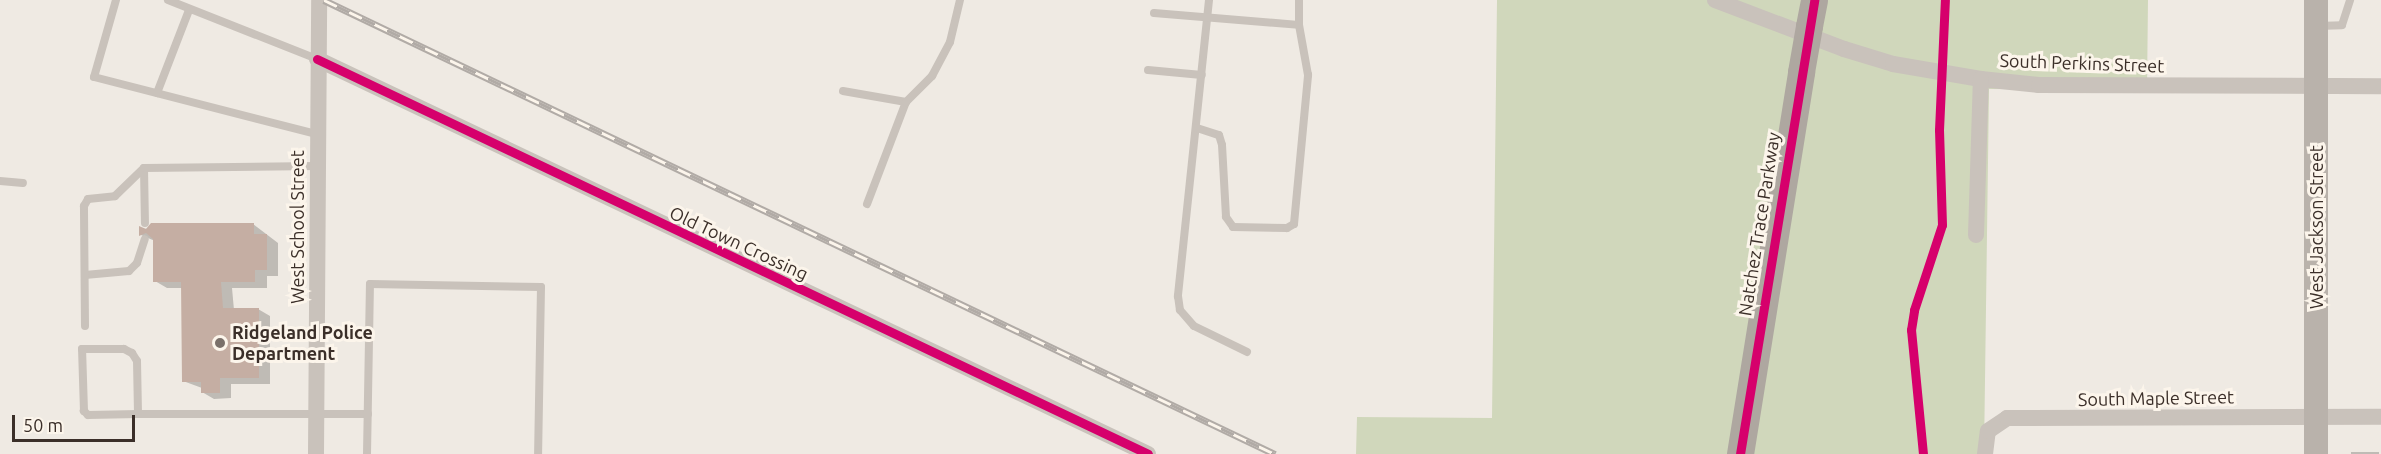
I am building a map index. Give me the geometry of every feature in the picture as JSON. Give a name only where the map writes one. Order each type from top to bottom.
[{"type":"main road","name":"Natchez Trace Parkway","points":[[1740,454],[1814,0]]},
{"type":"main road","name":"West Jackson Street","points":[[2316,0],[2316,454]]},
{"type":"street","name":"West School Street","points":[[316,454],[316,134],[319,0]]},
{"type":"street","name":"South Perkins Street","points":[[1716,0],[1844,50],[1893,64],[1981,80],[2039,85],[2381,86]]},
{"type":"street","name":"Old Town Crossing","points":[[317,59],[1148,454]]},
{"type":"street","points":[[1976,235],[1981,80]]},
{"type":"street","name":"South Maple Street","points":[[1985,454],[1988,431],[1998,422],[2029,418],[2381,417]]},
{"type":"lane","points":[[116,0],[94,77],[316,134]]},
{"type":"lane","points":[[168,0],[317,59]]},
{"type":"lane","points":[[867,204],[906,102],[932,76],[950,42],[960,0]]},
{"type":"lane","points":[[1209,0],[1178,296],[1180,310],[1194,326],[1247,352]]},
{"type":"lane","points":[[1197,128],[1218,135],[1222,145],[1226,217],[1233,227],[1287,228],[1294,224],[1308,75],[1299,26],[1299,0]]},
{"type":"lane","points":[[2317,26],[2342,25],[2350,0]]},
{"type":"lane","points":[[157,93],[189,10]]},
{"type":"lane","points":[[1154,13],[1207,20],[1299,26]]},
{"type":"lane","points":[[1148,70],[1202,75]]},
{"type":"lane","points":[[843,91],[906,102]]},
{"type":"lane","points":[[85,326],[84,206],[88,200],[115,196],[144,168],[317,166]]},
{"type":"lane","points":[[144,168],[145,222]]},
{"type":"lane","points":[[0,181],[23,183]]},
{"type":"lane","points":[[85,275],[129,271],[137,263],[145,239]]},
{"type":"lane","points":[[367,454],[370,284],[541,287],[538,454]]},
{"type":"lane","points":[[138,414],[137,361],[132,353],[124,349],[82,349],[84,411],[88,415],[368,414]]},
{"type":"green space","points":[[1497,0],[2148,0],[2147,90],[1989,89],[1984,454],[1356,454],[1357,417],[1492,418]]},
{"type":"building","points":[[151,223],[254,223],[254,234],[267,234],[267,270],[255,270],[255,282],[221,282],[223,308],[259,308],[259,378],[220,378],[220,393],[201,393],[201,382],[182,382],[181,282],[153,282],[153,239],[146,233],[139,236],[139,226],[146,229]]},
{"type":"railway","points":[[324,0],[1275,454]]},
{"type":"cycle path","points":[[1740,454],[1814,0]]},
{"type":"cycle path","points":[[1923,454],[1911,330],[1914,310],[1942,225],[1939,130],[1945,0]]},
{"type":"cycle path","points":[[317,59],[1148,454]]},
{"type":"place","name":"Ridgeland Police Department","points":[[220,343]]}]
